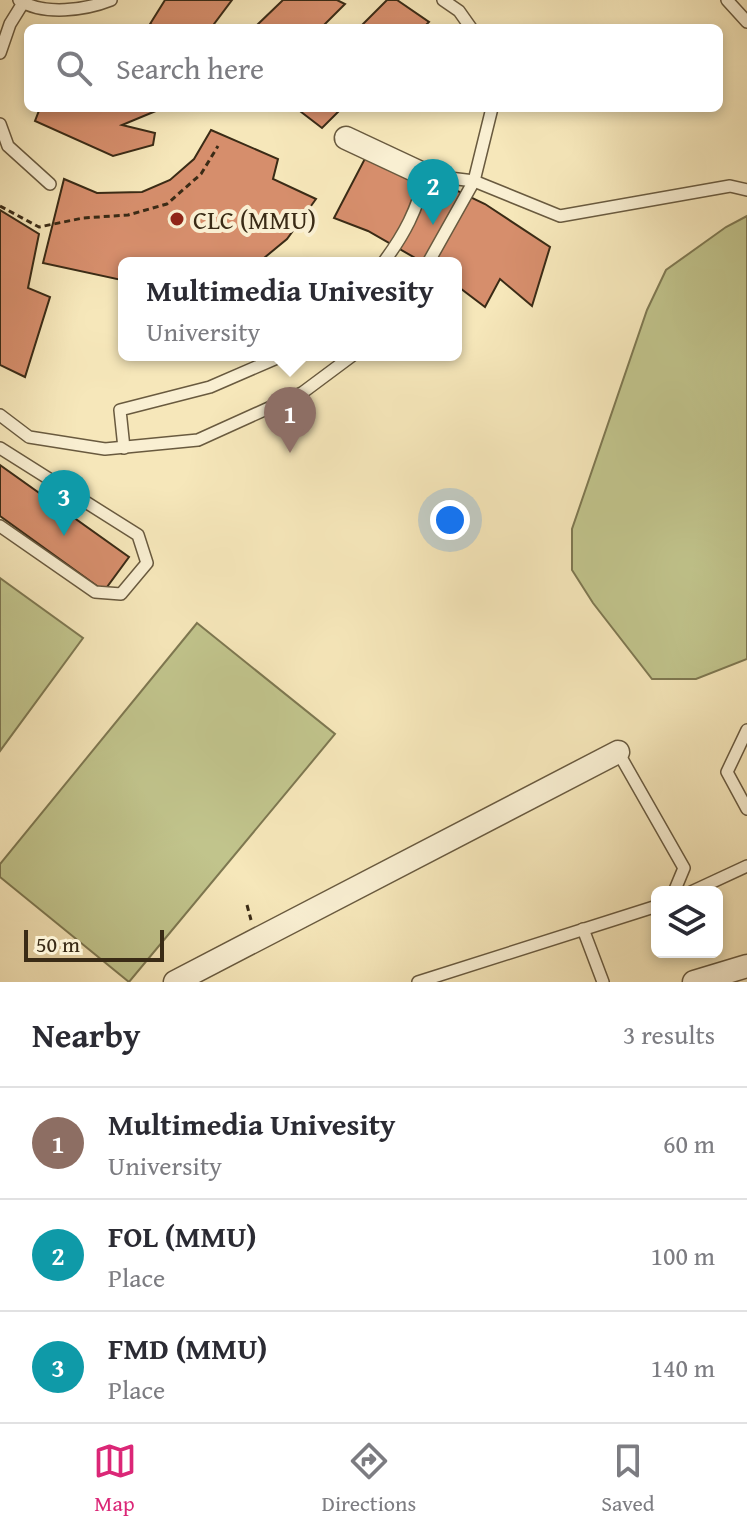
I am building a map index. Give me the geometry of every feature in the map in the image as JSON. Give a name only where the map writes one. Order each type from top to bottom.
[{"type":"street","points":[[346,138],[425,175]]},
{"type":"street","points":[[175,982],[618,752]]},
{"type":"street","points":[[694,982],[723,978],[747,966]]},
{"type":"lane","points":[[0,53],[21,2],[72,9],[111,0]]},
{"type":"lane","points":[[443,0],[459,11],[468,24]]},
{"type":"lane","points":[[727,0],[747,22]]},
{"type":"lane","points":[[431,257],[474,181],[491,112]]},
{"type":"lane","points":[[0,124],[8,146],[50,184]]},
{"type":"lane","points":[[388,257],[418,205],[425,175],[474,181],[560,216],[730,186],[747,190]]},
{"type":"lane","points":[[124,448],[120,410],[210,387],[270,361]]},
{"type":"lane","points":[[0,415],[29,437],[105,449],[198,440],[302,393],[345,361]]},
{"type":"lane","points":[[0,448],[138,535],[147,563],[121,594],[95,592],[0,526]]},
{"type":"lane","points":[[747,730],[727,772],[747,809]]},
{"type":"lane","points":[[618,752],[684,868],[676,886]]},
{"type":"lane","points":[[704,886],[747,866]]},
{"type":"lane","points":[[418,982],[651,908]]},
{"type":"lane","points":[[583,929],[603,982]]},
{"type":"path","points":[[0,206],[39,227],[83,218],[128,215],[167,204],[201,174],[218,146]]},
{"type":"path","points":[[247,905],[249,916]]},
{"type":"green space","points":[[747,216],[747,659],[696,679],[652,679],[593,603],[572,570],[572,529],[647,310],[666,270],[726,227]]},
{"type":"green space","points":[[0,578],[83,638],[0,751]]},
{"type":"green space","points":[[197,623],[335,734],[129,982],[0,877],[0,864]]},
{"type":"building","points":[[165,0],[232,0],[214,24],[150,24]]},
{"type":"building","points":[[283,0],[337,0],[345,4],[325,24],[258,24]]},
{"type":"building","points":[[387,0],[397,0],[429,22],[427,24],[363,24]]},
{"type":"building","points":[[38,112],[153,112],[122,125],[155,133],[153,145],[113,156],[35,121]]},
{"type":"building","points":[[301,112],[338,112],[322,128]]},
{"type":"building","name":"CLC (MMU)","points":[[211,130],[278,159],[273,179],[316,199],[287,239],[265,257],[118,257],[118,279],[43,263],[64,179],[97,193],[142,192],[170,180],[194,159]]},
{"type":"building","points":[[370,149],[485,204],[550,247],[532,306],[500,279],[485,307],[462,290],[462,257],[414,257],[368,231],[334,218]]},
{"type":"building","points":[[0,210],[39,234],[28,288],[50,297],[25,377],[0,365]]},
{"type":"building","points":[[0,465],[129,557],[104,591],[0,516]]},
{"type":"place","name":"CLC (MMU)","points":[[177,219]]},
{"type":"place","name":"FOL (MMU)","points":[[433,225]]},
{"type":"place","name":"Multimedia Univesity","points":[[290,453]]},
{"type":"place","name":"FMD (MMU)","points":[[64,536]]}]
